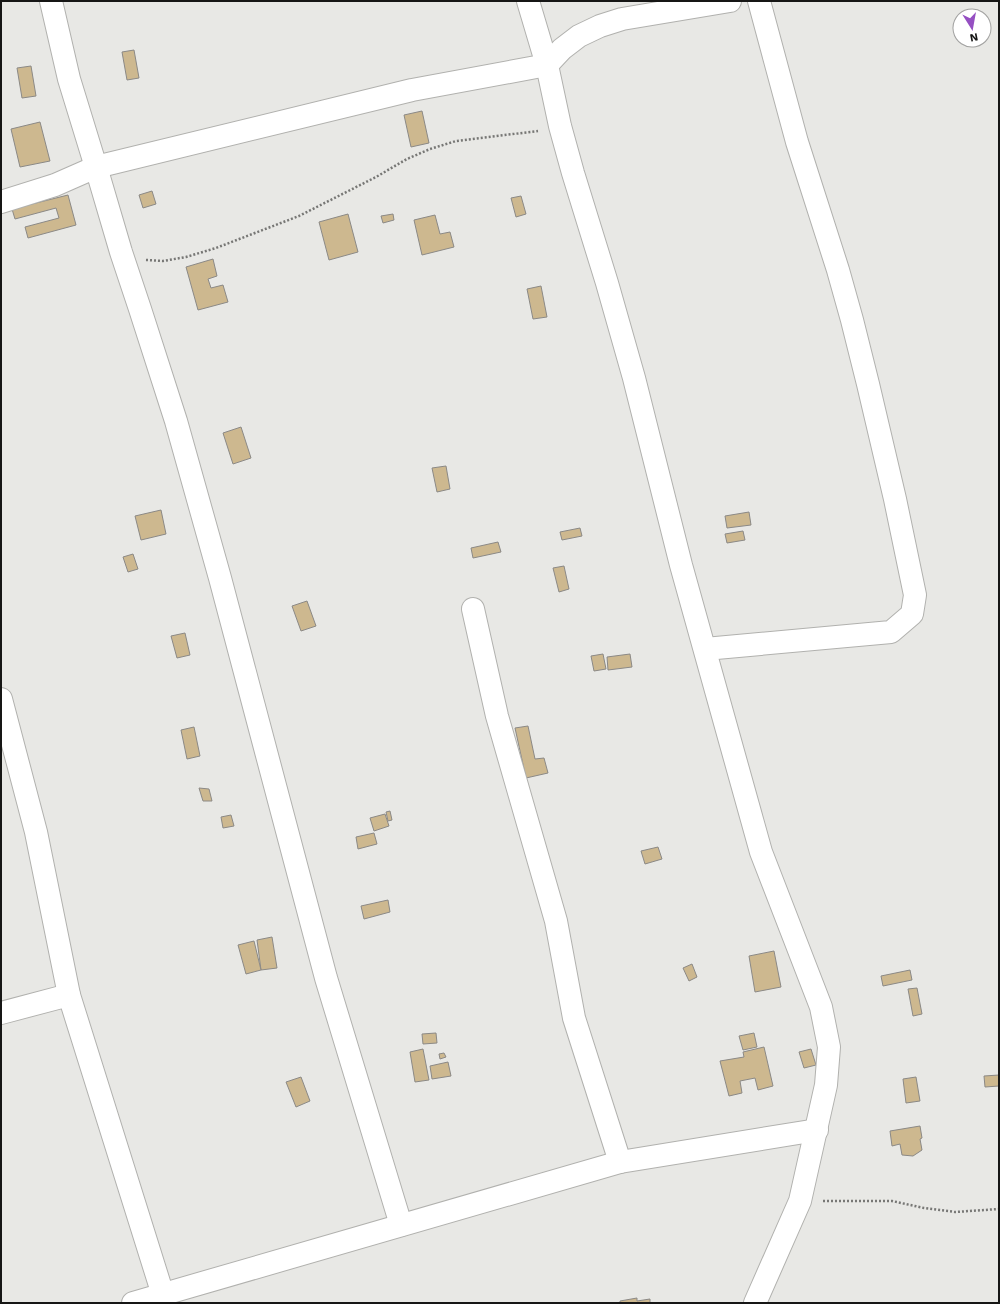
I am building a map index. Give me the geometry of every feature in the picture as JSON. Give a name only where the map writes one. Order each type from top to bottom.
[{"type":"street","points":[[51,1],[69,79],[120,252],[176,421],[220,578],[326,978],[401,1225]]},
{"type":"street","points":[[528,1],[547,65],[560,126],[634,378],[681,565],[761,852],[821,1007],[829,1047],[826,1085],[800,1201],[755,1303]]},
{"type":"street","points":[[1,202],[56,185],[96,167],[412,90],[547,65],[562,49],[579,36],[600,26],[622,19],[730,1]]},
{"type":"street","points":[[705,649],[892,632],[912,614],[915,595],[895,499],[852,320],[797,142],[759,1]]},
{"type":"street","points":[[473,609],[497,716],[556,921],[574,1018],[620,1162]]},
{"type":"street","points":[[1,699],[36,832],[69,995],[162,1295]]},
{"type":"street","points":[[1,1013],[69,995]]},
{"type":"street","points":[[133,1303],[620,1162],[817,1130]]},
{"type":"path","points":[[120,252],[145,260],[163,261],[186,257],[216,248],[299,216],[376,177],[407,159],[430,149],[456,141],[560,126]]},
{"type":"path","points":[[800,1201],[892,1201],[924,1208],[955,1212],[999,1209]]},
{"type":"building","points":[[134,50],[139,78],[127,80],[122,52]]},
{"type":"building","points":[[31,66],[36,96],[22,98],[17,68]]},
{"type":"building","points":[[422,111],[429,143],[411,147],[404,115]]},
{"type":"building","points":[[40,122],[50,161],[20,167],[11,129]]},
{"type":"building","points":[[152,191],[156,204],[143,208],[139,195]]},
{"type":"building","points":[[68,195],[76,225],[28,238],[25,227],[59,218],[56,208],[15,219],[12,209]]},
{"type":"building","points":[[521,196],[526,214],[516,217],[511,198]]},
{"type":"building","points":[[348,214],[358,252],[329,260],[319,222]]},
{"type":"building","points":[[393,214],[394,220],[383,223],[381,216]]},
{"type":"building","points":[[435,215],[440,234],[450,232],[454,247],[422,255],[414,220]]},
{"type":"building","points":[[213,259],[217,276],[208,279],[211,288],[223,285],[228,302],[198,310],[186,267]]},
{"type":"building","points":[[541,286],[547,317],[533,319],[527,289]]},
{"type":"building","points":[[241,427],[251,458],[233,464],[223,433]]},
{"type":"building","points":[[446,466],[450,489],[437,492],[432,468]]},
{"type":"building","points":[[161,510],[166,534],[141,540],[135,516]]},
{"type":"building","points":[[749,512],[751,525],[727,528],[725,516]]},
{"type":"building","points":[[580,528],[582,536],[562,540],[560,532]]},
{"type":"building","points":[[743,531],[745,540],[727,543],[725,534]]},
{"type":"building","points":[[498,542],[501,552],[473,558],[471,548]]},
{"type":"building","points":[[133,554],[138,569],[128,572],[123,557]]},
{"type":"building","points":[[564,566],[569,589],[559,592],[553,568]]},
{"type":"building","points":[[307,601],[316,626],[301,631],[292,606]]},
{"type":"building","points":[[185,633],[190,655],[177,658],[171,636]]},
{"type":"building","points":[[603,654],[606,669],[594,671],[591,656]]},
{"type":"building","points":[[630,654],[632,667],[608,670],[607,657]]},
{"type":"building","points":[[528,726],[535,759],[544,758],[548,773],[526,778],[515,728]]},
{"type":"building","points":[[194,727],[200,756],[187,759],[181,730]]},
{"type":"building","points":[[199,788],[209,789],[212,801],[203,801]]},
{"type":"building","points":[[390,811],[392,820],[388,821],[386,812]]},
{"type":"building","points":[[385,814],[389,826],[374,831],[370,818]]},
{"type":"building","points":[[231,815],[234,826],[223,828],[221,817]]},
{"type":"building","points":[[374,833],[377,844],[358,849],[356,837]]},
{"type":"building","points":[[658,847],[662,859],[645,864],[641,851]]},
{"type":"building","points":[[388,900],[390,912],[364,919],[361,906]]},
{"type":"building","points":[[272,937],[277,968],[261,970],[257,940]]},
{"type":"building","points":[[254,941],[261,970],[246,974],[238,945]]},
{"type":"building","points":[[774,951],[781,987],[755,992],[749,956]]},
{"type":"building","points":[[692,964],[697,977],[689,981],[683,968]]},
{"type":"building","points":[[910,970],[912,980],[883,986],[881,976]]},
{"type":"building","points":[[917,988],[922,1014],[913,1016],[908,989]]},
{"type":"building","points":[[436,1033],[437,1043],[423,1044],[422,1034]]},
{"type":"building","points":[[754,1033],[757,1047],[743,1050],[739,1036]]},
{"type":"building","points":[[764,1047],[773,1086],[758,1090],[755,1078],[740,1081],[742,1093],[729,1096],[720,1061],[744,1057],[743,1052]]},
{"type":"building","points":[[423,1049],[429,1080],[415,1082],[410,1052]]},
{"type":"building","points":[[811,1049],[816,1065],[804,1068],[799,1052]]},
{"type":"building","points":[[444,1053],[446,1057],[440,1059],[439,1054]]},
{"type":"building","points":[[448,1062],[451,1076],[432,1079],[430,1066]]},
{"type":"building","points":[[999,1075],[999,1086],[985,1087],[984,1076]]},
{"type":"building","points":[[301,1077],[310,1101],[296,1107],[286,1082]]},
{"type":"building","points":[[916,1077],[920,1101],[906,1103],[903,1079]]},
{"type":"building","points":[[920,1126],[922,1150],[913,1156],[902,1155],[900,1144],[892,1146],[890,1131]]},
{"type":"building","points":[[637,1298],[637,1301],[650,1299],[650,1303],[620,1303],[620,1301]]}]
